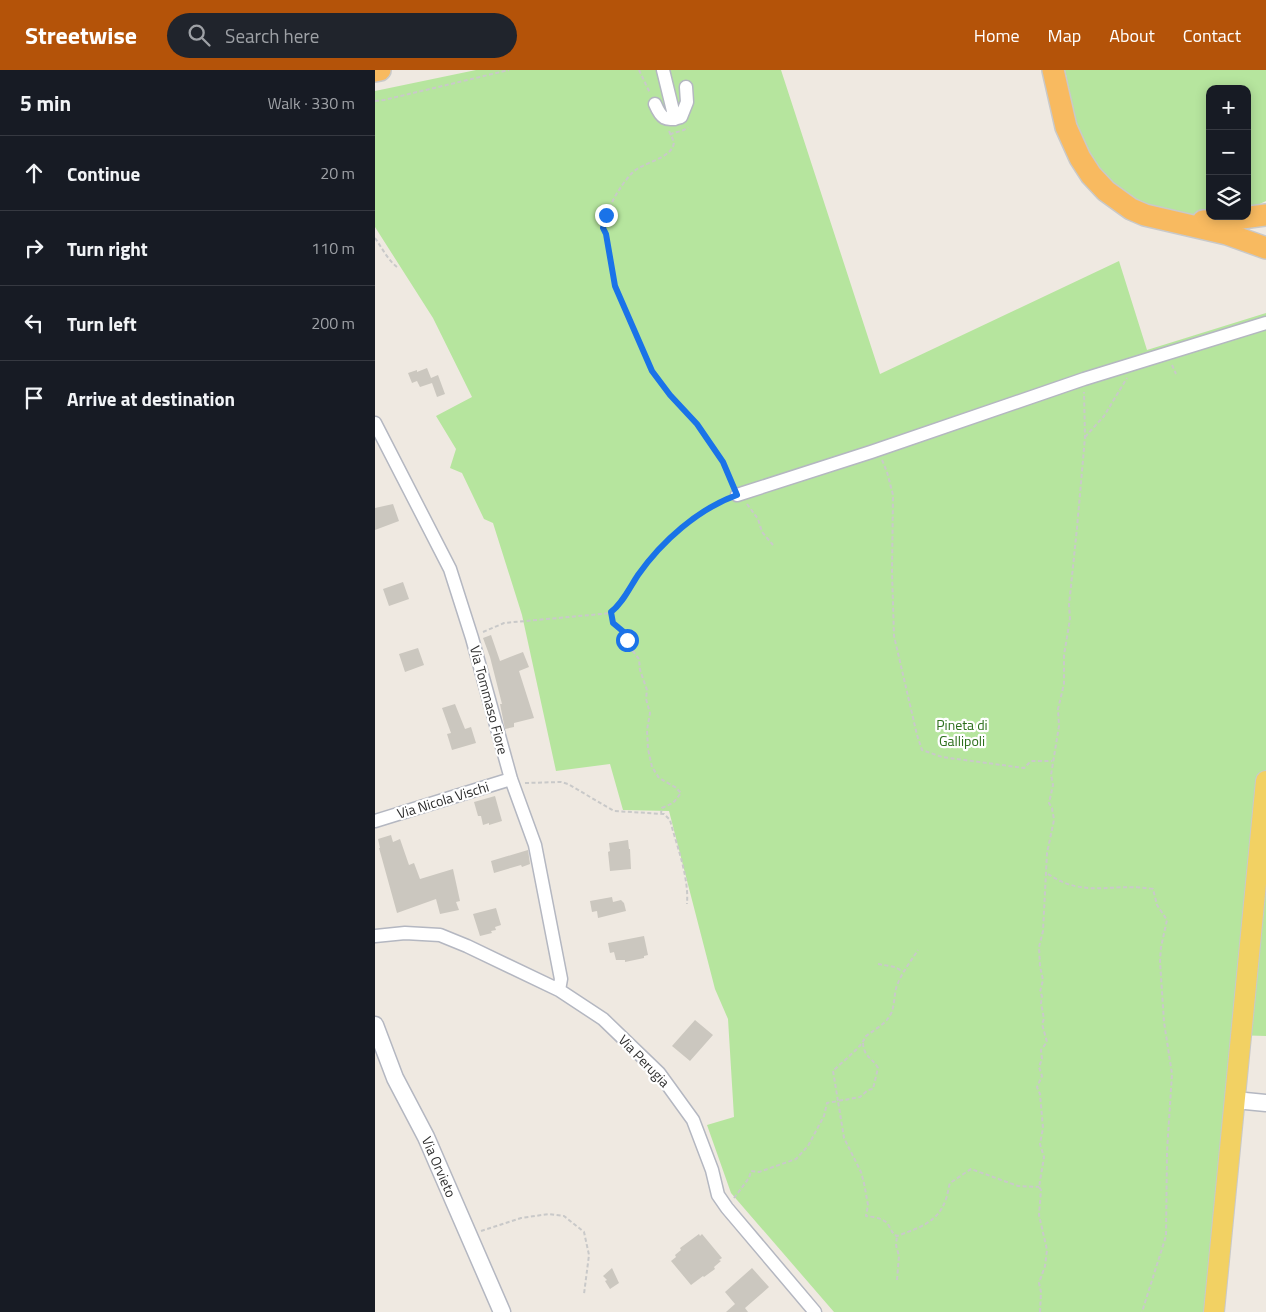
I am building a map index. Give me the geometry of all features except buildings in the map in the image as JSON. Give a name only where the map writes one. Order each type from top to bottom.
[{"type":"highway","points":[[375,71],[380,70]]},
{"type":"highway","points":[[1053,70],[1066,127],[1080,158],[1091,175],[1119,201],[1145,215],[1227,234],[1257,245],[1266,258]]},
{"type":"highway","points":[[1061,70],[1073,141]]},
{"type":"highway","points":[[1251,213],[1266,207]]},
{"type":"highway","points":[[1251,217],[1266,216]]},
{"type":"highway","points":[[1177,222],[1206,220]]},
{"type":"main road","points":[[1214,1312],[1266,781]]},
{"type":"street","points":[[663,70],[671,119]]},
{"type":"street","points":[[655,104],[660,115],[671,119],[681,117],[687,102],[685,87]]},
{"type":"street","points":[[739,494],[871,452],[1084,379],[1266,323]]},
{"type":"street","name":"Via Tommaso Fiore","points":[[375,423],[450,569],[472,638],[512,782],[535,845],[561,980],[559,990]]},
{"type":"street","name":"Via Nicola Vischi","points":[[375,821],[512,782]]},
{"type":"street","name":"Via Perugia","points":[[375,936],[405,934],[439,935],[467,946],[559,990],[603,1019],[659,1073],[676,1096],[693,1120],[712,1170],[718,1194],[727,1208],[815,1312]]},
{"type":"street","name":"Via Orvieto","points":[[375,1025],[395,1078],[426,1137],[502,1312]]},
{"type":"street","points":[[1235,1100],[1266,1104]]},
{"type":"path","points":[[375,101],[509,70]]},
{"type":"path","points":[[639,70],[655,104]]},
{"type":"path","points":[[671,119],[670,135],[674,142],[671,151],[633,172],[609,207],[603,228],[606,234],[615,286],[652,371],[670,395],[697,424],[723,462],[739,494],[758,519],[763,532],[773,545]]},
{"type":"path","points":[[375,238],[387,252],[390,262],[397,267]]},
{"type":"path","points":[[1085,437],[1116,399],[1133,364]]},
{"type":"path","points":[[1040,1312],[1041,1292],[1039,1283],[1045,1266],[1047,1250],[1039,1215],[1041,1190],[1039,1186],[1044,1157],[1040,1144],[1043,1128],[1040,1094],[1037,1086],[1042,1076],[1039,1067],[1042,1059],[1041,1050],[1047,1042],[1042,1024],[1044,1019],[1041,1003],[1043,980],[1039,947],[1043,931],[1044,892],[1047,884],[1047,854],[1054,820],[1049,803],[1053,785],[1051,775],[1059,726],[1058,709],[1064,684],[1064,655],[1070,619],[1069,604],[1085,437],[1084,379]]},
{"type":"path","points":[[871,452],[882,461],[893,495],[892,572],[894,636],[922,750],[942,757],[1024,768],[1031,761],[1053,761]]},
{"type":"path","points":[[488,629],[511,622],[611,612],[618,606],[650,559],[669,539],[690,521],[720,501],[739,494]]},
{"type":"path","points":[[611,612],[613,623],[625,633],[629,646],[639,659],[640,670],[647,690],[646,699],[650,713],[647,730],[648,749],[652,767],[659,778],[675,787],[681,793],[673,803],[664,806],[661,813]]},
{"type":"path","points":[[512,782],[561,782],[568,784],[614,811],[661,813],[670,820],[685,878],[688,894],[687,904]]},
{"type":"path","points":[[1047,873],[1055,879],[1078,888],[1153,889],[1157,905],[1167,920],[1160,961],[1164,1022],[1172,1074],[1167,1151],[1166,1236],[1142,1312]]},
{"type":"path","points":[[897,1236],[894,1235],[883,1220],[866,1216],[868,1205],[864,1183],[861,1172],[844,1138],[833,1071],[863,1043],[865,1037],[891,1015],[902,972],[918,950]]},
{"type":"path","points":[[878,964],[895,967],[902,972]]},
{"type":"path","points":[[727,1208],[749,1178],[751,1171],[759,1172],[796,1159],[808,1146],[824,1116],[827,1103],[861,1097],[868,1090],[873,1089],[878,1068],[867,1057],[863,1043]]},
{"type":"path","points":[[897,1236],[930,1223],[947,1198],[949,1184],[971,1169],[1018,1186],[1039,1186]]},
{"type":"path","points":[[469,1236],[521,1218],[549,1214],[564,1216],[584,1232],[589,1255],[584,1294]]},
{"type":"path","points":[[897,1236],[896,1244],[899,1256],[897,1280]]},
{"type":"green space","name":"Pineta di Gallipoli","points":[[476,70],[781,70],[880,374],[1119,261],[1147,350],[1266,313],[1266,1036],[1233,1035],[1205,1312],[834,1312],[731,1193],[707,1125],[734,1117],[728,1019],[715,989],[669,811],[623,810],[610,764],[556,771],[522,615],[493,523],[484,519],[462,473],[450,468],[456,449],[436,416],[472,397],[433,318],[375,227],[375,91]]},
{"type":"green space","points":[[1065,70],[1266,70],[1266,201],[1251,208],[1251,85],[1206,85],[1206,216],[1175,215],[1134,201],[1098,173],[1084,147],[1076,122]]},
{"type":"route","points":[[606,215],[603,228],[606,234],[615,286],[652,371],[670,395],[697,424],[723,462],[737,495],[720,501],[690,521],[669,539],[637,576],[618,606],[611,612],[613,623],[625,633],[627,640]]}]
